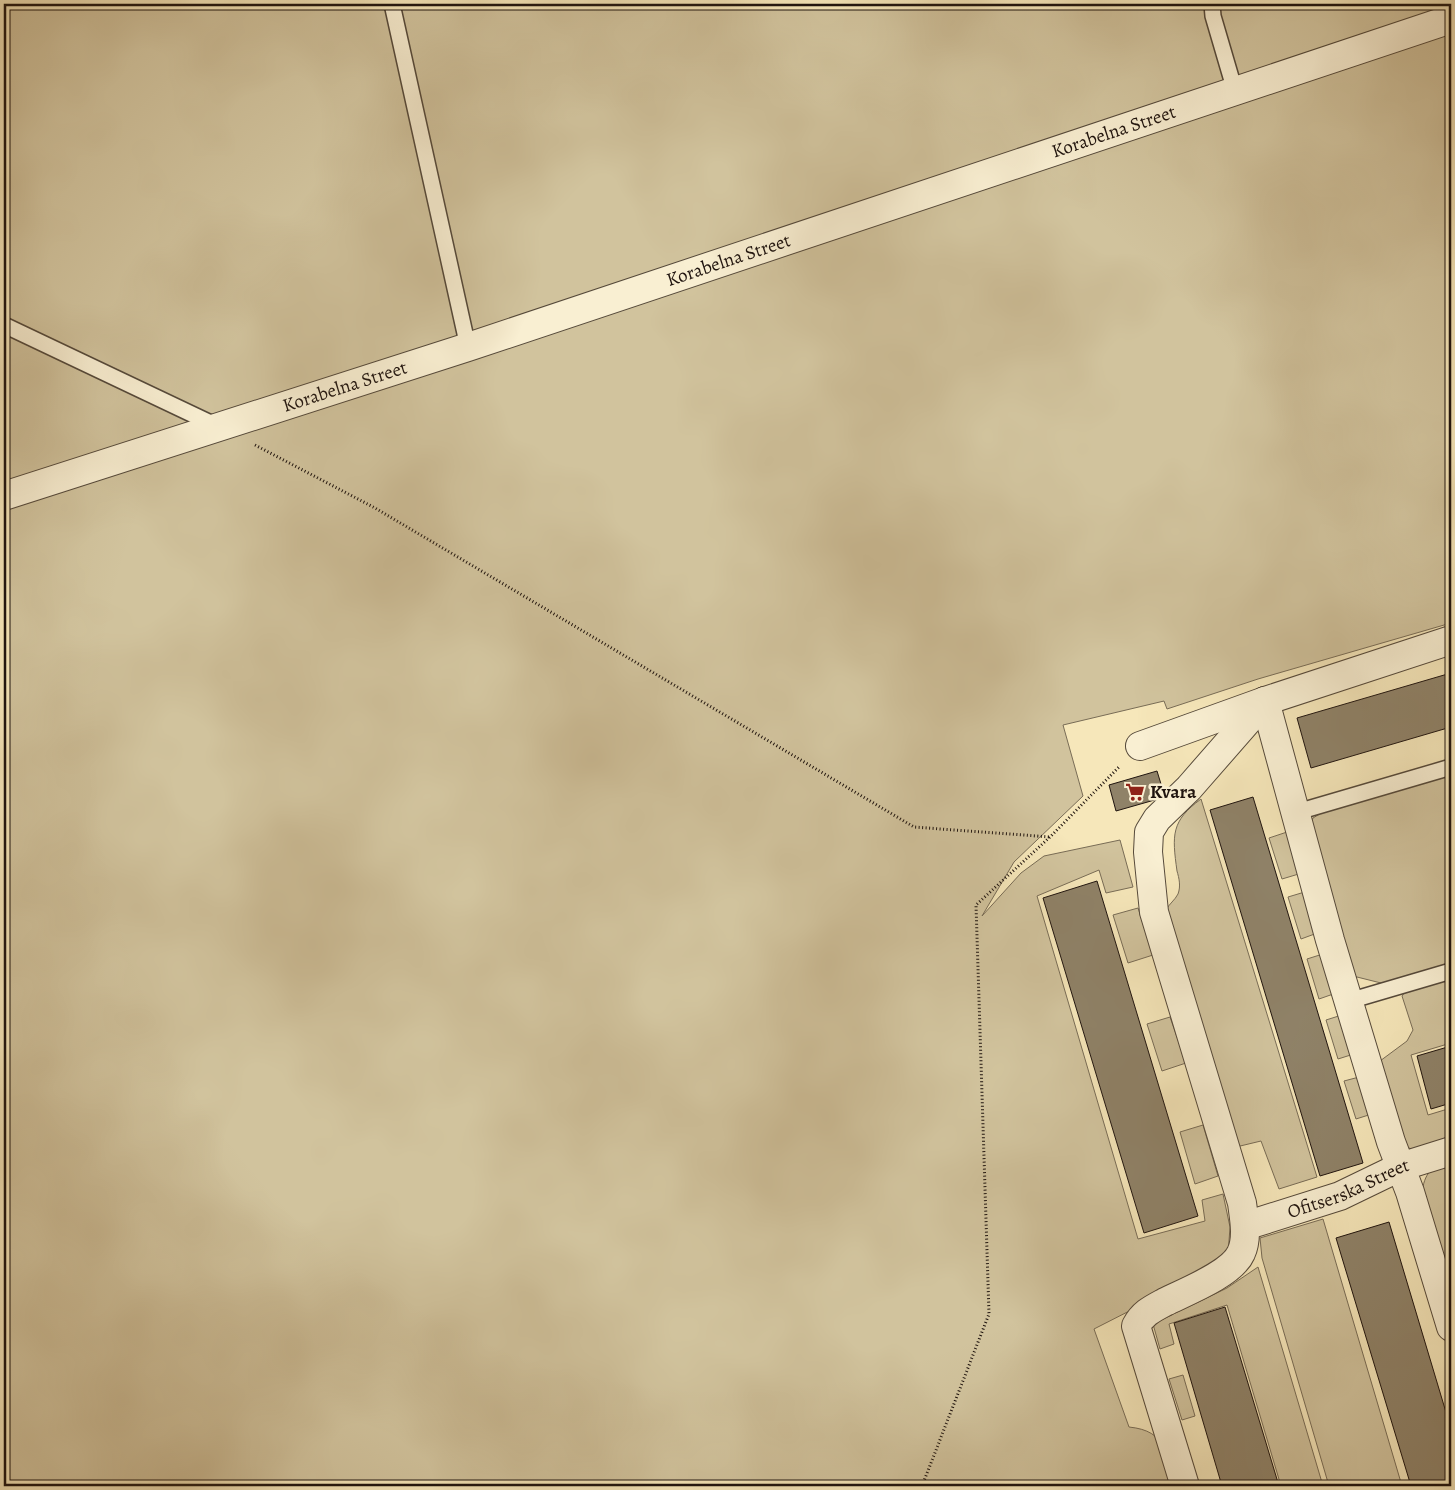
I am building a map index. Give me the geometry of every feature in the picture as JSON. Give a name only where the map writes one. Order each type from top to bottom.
[{"type":"street","name":"Korabelna Street","points":[[4,496],[468,347],[1451,18]]},
{"type":"street","points":[[1140,746],[1265,701],[1451,640]]},
{"type":"street","points":[[1265,701],[1294,813],[1349,1001],[1451,1327]]},
{"type":"street","points":[[1184,1486],[1136,1326],[1146,1312],[1220,1274],[1232,1264],[1241,1253],[1245,1226],[1242,1203],[1154,912],[1148,852],[1149,832],[1157,820],[1189,788],[1265,701]]},
{"type":"street","name":"Ofitserska Street","points":[[1245,1226],[1340,1196],[1400,1167],[1451,1151]]},
{"type":"lane","points":[[392,4],[468,347]]},
{"type":"lane","points":[[1212,4],[1213,16],[1235,91]]},
{"type":"lane","points":[[4,325],[218,427]]},
{"type":"lane","points":[[1294,813],[1451,767]]},
{"type":"lane","points":[[1349,1001],[1451,971]]},
{"type":"path","points":[[218,427],[375,508],[914,827],[1050,837]]},
{"type":"path","points":[[922,1486],[989,1314],[976,905],[1050,837],[1140,746]]},
{"type":"shaded area","points":[[4,4],[1451,4],[1451,623],[1258,679],[1167,709],[1164,701],[1063,725],[1083,796],[1014,862],[982,916],[1021,873],[1044,856],[1120,840],[1133,887],[1106,893],[1099,870],[1037,896],[1138,1239],[1205,1221],[1202,1200],[1223,1194],[1230,1227],[1228,1255],[1196,1277],[1094,1329],[1129,1427],[1142,1429],[1158,1439],[1166,1454],[1174,1486],[4,1486]]},
{"type":"shaded area","points":[[1451,774],[1451,965],[1385,984],[1349,975],[1309,826],[1313,818],[1328,809]]},
{"type":"shaded area","points":[[1201,799],[1317,1177],[1279,1189],[1261,1141],[1236,1147],[1166,910],[1177,896],[1179,888],[1174,848],[1176,830],[1184,814]]},
{"type":"shaded area","points":[[1290,831],[1302,873],[1282,879],[1269,838]]},
{"type":"shaded area","points":[[1308,891],[1320,932],[1301,939],[1288,897]]},
{"type":"shaded area","points":[[1138,908],[1153,955],[1128,963],[1113,915]]},
{"type":"shaded area","points":[[1326,953],[1339,992],[1319,999],[1307,959]]},
{"type":"shaded area","points":[[1451,977],[1451,1043],[1411,1055],[1428,1115],[1451,1108],[1451,1142],[1420,1149],[1408,1148],[1403,1145],[1380,1061],[1407,1041],[1413,1030],[1402,996],[1405,992]]},
{"type":"shaded area","points":[[1345,1014],[1357,1053],[1338,1059],[1326,1020]]},
{"type":"shaded area","points":[[1170,1017],[1186,1063],[1162,1071],[1147,1024]]},
{"type":"shaded area","points":[[1363,1076],[1375,1113],[1356,1119],[1344,1081]]},
{"type":"shaded area","points":[[1203,1125],[1218,1176],[1195,1184],[1180,1132]]},
{"type":"shaded area","points":[[1451,1159],[1451,1297],[1422,1191],[1431,1170]]},
{"type":"shaded area","points":[[1323,1219],[1402,1486],[1329,1486],[1262,1258],[1260,1238]]},
{"type":"shaded area","points":[[1258,1267],[1323,1486],[1281,1486],[1227,1305],[1169,1324],[1174,1344],[1160,1349],[1153,1324],[1227,1288]]},
{"type":"shaded area","points":[[1183,1375],[1195,1416],[1182,1420],[1169,1379]]},
{"type":"building","points":[[1451,673],[1451,727],[1311,768],[1297,718]]},
{"type":"building","points":[[1157,771],[1165,797],[1116,811],[1109,785]]},
{"type":"building","points":[[1253,797],[1363,1163],[1320,1176],[1210,810]]},
{"type":"building","points":[[1097,881],[1198,1216],[1144,1233],[1043,898]]},
{"type":"building","points":[[1451,1046],[1451,1103],[1431,1109],[1417,1056]]},
{"type":"building","points":[[1389,1222],[1451,1429],[1451,1486],[1411,1486],[1336,1238]]},
{"type":"building","points":[[1225,1307],[1279,1486],[1222,1486],[1174,1323]]},
{"type":"place","name":"Kvara","points":[[1135,792]]}]
